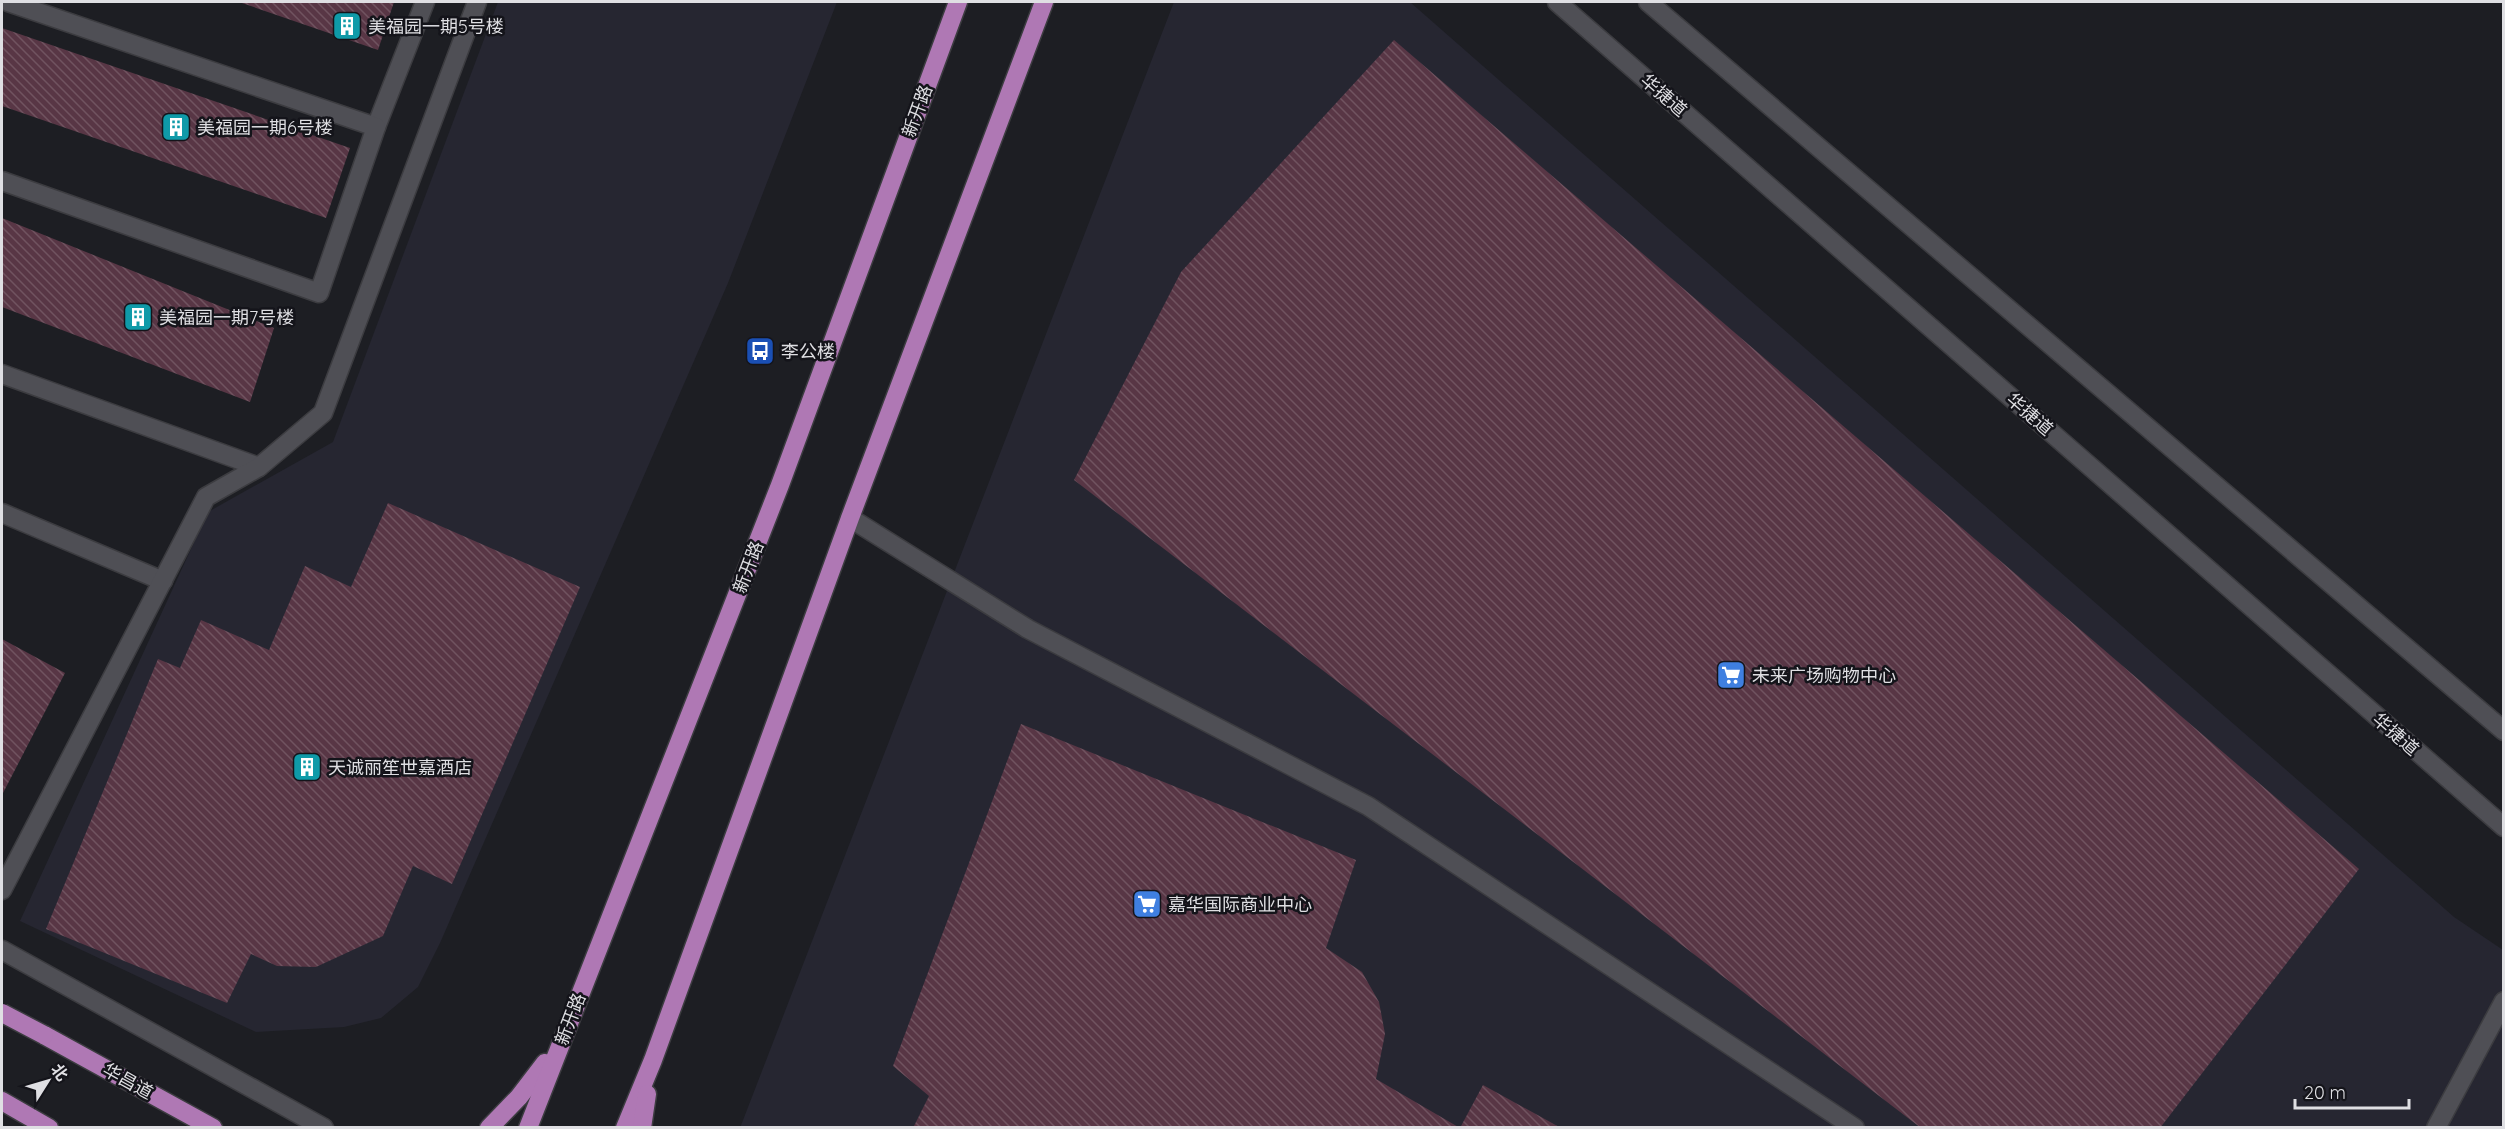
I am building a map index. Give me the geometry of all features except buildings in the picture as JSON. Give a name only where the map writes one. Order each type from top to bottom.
[{"type":"main road","name":"新开路","points":[[528,1128],[780,486],[957,2]]},
{"type":"main road","points":[[625,1128],[653,1060],[850,518],[1044,2]]},
{"type":"main road","name":"华昌道","points":[[2,1013],[213,1128]]},
{"type":"main road","points":[[489,1128],[500,1119],[539,1074],[564,1034]]},
{"type":"main road","points":[[541,1128],[564,1034]]},
{"type":"main road","points":[[612,1128],[653,1060]]},
{"type":"main road","points":[[642,1128],[653,1060]]},
{"type":"main road","points":[[2,1101],[49,1128]]},
{"type":"street","points":[[8,2],[376,127]]},
{"type":"street","points":[[2,181],[319,293],[376,127],[424,2]]},
{"type":"street","points":[[2,890],[206,497],[259,467],[323,413],[477,2]]},
{"type":"street","name":"华捷道","points":[[1557,2],[2504,827]]},
{"type":"street","points":[[1648,2],[2504,731]]},
{"type":"street","points":[[2,374],[259,467]]},
{"type":"street","points":[[2,513],[163,581]]},
{"type":"street","points":[[850,518],[1028,629],[1368,806],[1855,1128]]},
{"type":"street","points":[[2,950],[324,1128]]},
{"type":"street","points":[[2436,1128],[2504,1001]]},
{"type":"shaded area","points":[[498,2],[837,2],[728,283],[440,943],[418,987],[381,1018],[344,1027],[256,1032],[20,921],[208,512],[333,442]]},
{"type":"shaded area","points":[[1174,2],[1410,2],[2454,917],[2503,950],[2503,1127],[740,1128]]},
{"type":"place","name":"美福园一期5号楼","points":[[347,26]]},
{"type":"place","name":"美福园一期6号楼","points":[[176,127]]},
{"type":"place","name":"美福园一期7号楼","points":[[138,317]]},
{"type":"place","name":"李公楼","points":[[760,351]]},
{"type":"place","name":"未来广场购物中心","points":[[1731,675]]},
{"type":"place","name":"天诚丽笙世嘉酒店","points":[[307,767]]},
{"type":"place","name":"嘉华国际商业中心","points":[[1147,904]]}]
